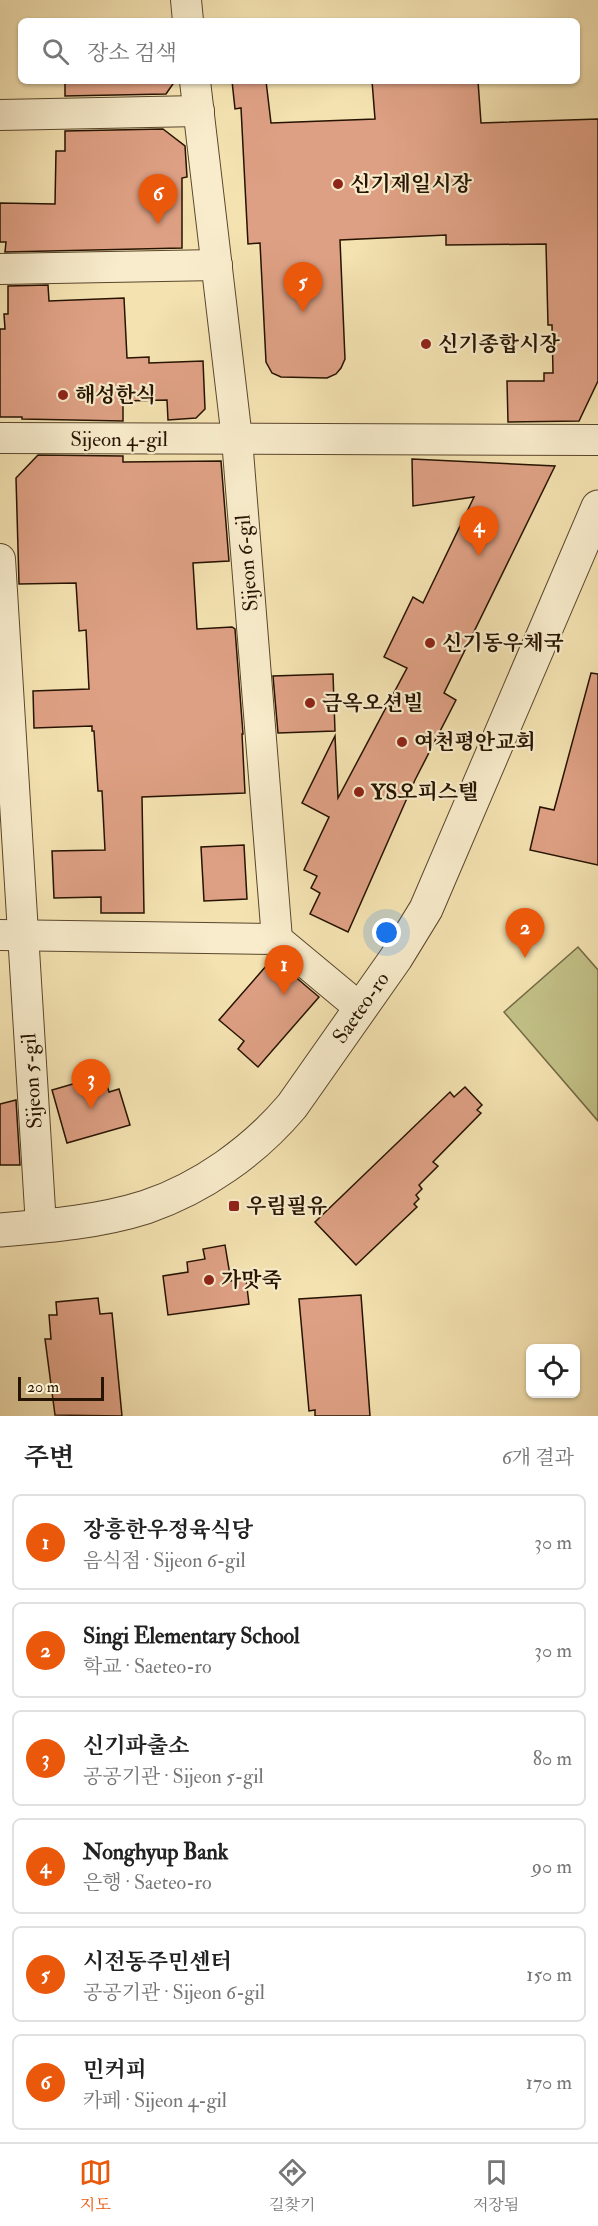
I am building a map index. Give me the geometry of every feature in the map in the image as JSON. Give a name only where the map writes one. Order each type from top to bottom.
[{"type":"street","points":[[186,0],[188,18]]},
{"type":"street","name":"Sijeon 6-gil","points":[[195,84],[237,439],[277,939]]},
{"type":"street","points":[[0,115],[199,111]]},
{"type":"street","points":[[0,269],[217,265]]},
{"type":"street","name":"Sijeon 4-gil","points":[[0,438],[598,440]]},
{"type":"street","name":"Saeteo-ro","points":[[0,1230],[110,1216],[145,1207],[179,1194],[225,1166],[258,1142],[292,1106],[396,958],[426,909],[598,507]]},
{"type":"street","name":"Sijeon 5-gil","points":[[0,559],[11,935],[41,1226]]},
{"type":"street","points":[[11,935],[277,939],[360,1008]]},
{"type":"shaded area","points":[[578,947],[598,970],[598,1121],[504,1012]]},
{"type":"building","points":[[65,84],[173,84],[166,94],[65,96]]},
{"type":"building","points":[[232,84],[266,84],[271,123],[375,119],[372,84],[478,84],[481,123],[598,119],[598,381],[579,421],[508,422],[507,381],[544,381],[544,373],[553,373],[552,325],[548,325],[546,244],[446,245],[446,235],[340,240],[345,359],[341,368],[336,374],[327,378],[281,377],[272,373],[266,362],[260,243],[248,244],[241,108],[235,109]]},
{"type":"building","points":[[163,129],[185,146],[187,177],[182,178],[182,248],[5,252],[6,242],[0,242],[0,203],[55,204],[56,151],[65,151],[65,131]]},
{"type":"building","points":[[48,285],[49,301],[124,298],[127,358],[149,357],[149,363],[203,361],[205,409],[196,418],[168,420],[167,400],[123,401],[123,421],[0,417],[0,329],[5,329],[4,314],[8,314],[8,286]]},
{"type":"building","points":[[38,455],[123,456],[123,462],[221,461],[229,561],[193,563],[197,629],[232,627],[235,629],[245,793],[142,797],[144,913],[101,913],[101,897],[54,898],[52,851],[105,850],[102,791],[98,791],[92,726],[34,728],[33,691],[89,689],[86,630],[79,631],[76,583],[19,584],[16,478]]},
{"type":"building","points":[[412,459],[555,466],[444,693],[456,700],[415,780],[348,932],[310,914],[320,893],[311,888],[317,876],[304,870],[329,817],[302,803],[335,736],[338,798],[407,668],[384,657],[413,597],[423,603],[474,497],[413,506]]},
{"type":"building","points":[[591,673],[598,674],[598,865],[530,850],[540,807],[554,810]]},
{"type":"building","name":"금옥오션빌","points":[[333,674],[335,731],[278,733],[273,676]]},
{"type":"building","points":[[244,845],[247,899],[204,901],[201,847]]},
{"type":"building","points":[[273,958],[319,997],[258,1067],[238,1049],[244,1041],[219,1020]]},
{"type":"building","points":[[104,1075],[109,1092],[119,1089],[130,1125],[67,1143],[52,1090]]},
{"type":"building","points":[[465,1087],[482,1105],[477,1110],[481,1113],[433,1162],[438,1166],[419,1185],[422,1189],[416,1195],[419,1199],[414,1204],[417,1207],[356,1265],[315,1222],[450,1092],[454,1097]]},
{"type":"building","points":[[16,1100],[20,1165],[0,1165],[0,1104]]},
{"type":"building","points":[[225,1245],[231,1281],[246,1279],[249,1304],[168,1315],[163,1276],[188,1272],[187,1262],[205,1259],[203,1249]]},
{"type":"building","points":[[361,1295],[370,1416],[315,1416],[315,1410],[309,1411],[299,1299]]},
{"type":"building","points":[[98,1298],[100,1314],[112,1313],[122,1416],[55,1415],[45,1339],[51,1339],[49,1315],[57,1315],[56,1302]]},
{"type":"place","name":"신기제일시장","points":[[338,184]]},
{"type":"place","name":"민커피","points":[[158,224]]},
{"type":"place","name":"시전동주민센터","points":[[303,312]]},
{"type":"place","name":"신기종합시장","points":[[426,344]]},
{"type":"place","name":"해성한식","points":[[63,395]]},
{"type":"place","name":"Nonghyup Bank","points":[[479,556]]},
{"type":"place","name":"신기동우체국","points":[[430,643]]},
{"type":"place","name":"금옥오션빌","points":[[310,703]]},
{"type":"place","name":"여천평안교회","points":[[402,742]]},
{"type":"place","name":"YS오피스텔","points":[[359,792]]},
{"type":"place","name":"Singi Elementary School","points":[[525,958]]},
{"type":"place","name":"장흥한우정육식당","points":[[284,995]]},
{"type":"place","name":"신기파출소","points":[[91,1109]]},
{"type":"place","name":"우림필유","points":[[234,1206]]},
{"type":"place","name":"가맛죽","points":[[209,1280]]}]
